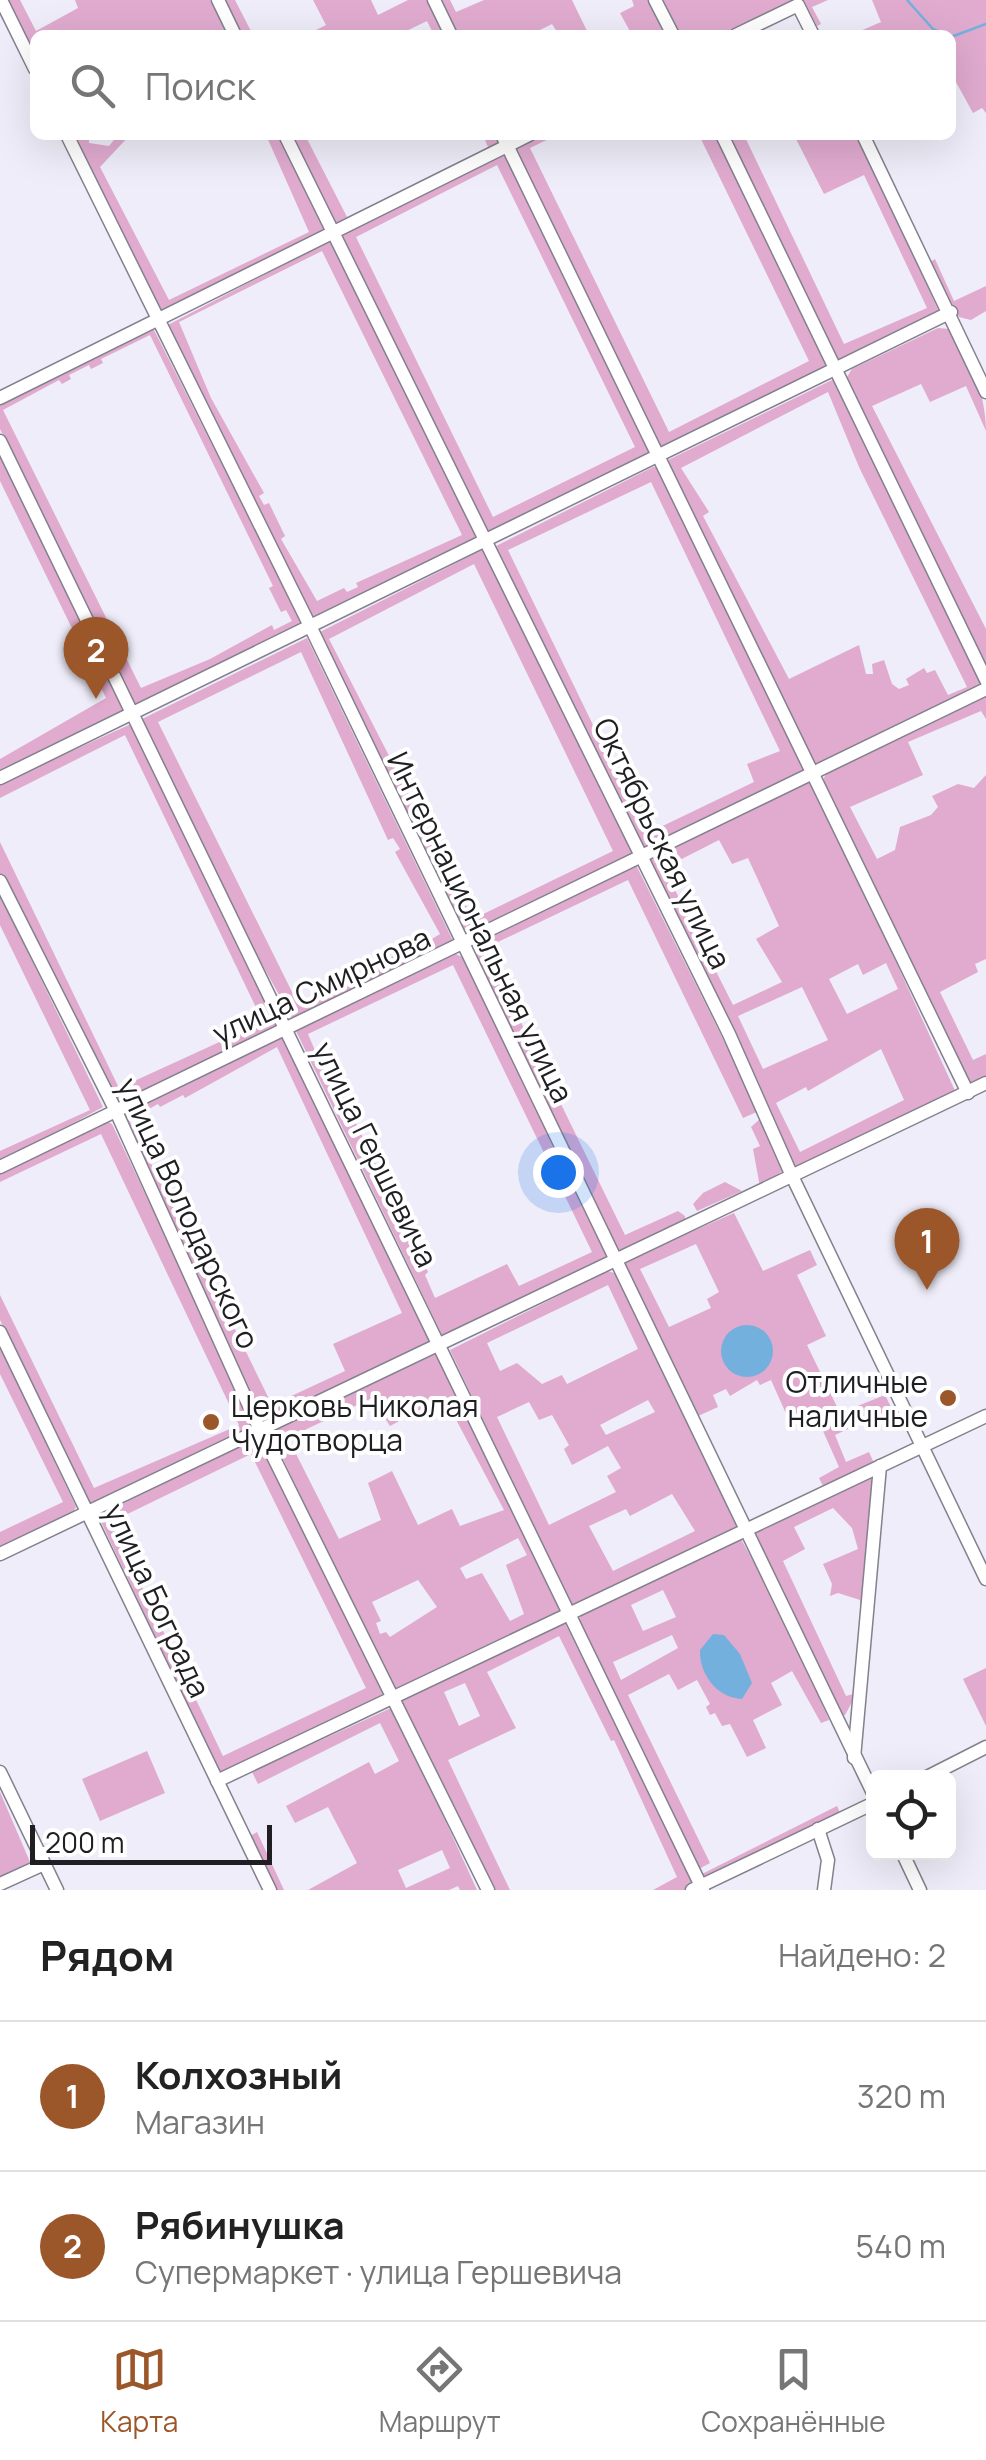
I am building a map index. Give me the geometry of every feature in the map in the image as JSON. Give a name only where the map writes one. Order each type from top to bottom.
[{"type":"street","points":[[1,0],[30,59]]},
{"type":"street","points":[[218,0],[233,30]]},
{"type":"street","points":[[434,0],[449,30]]},
{"type":"street","points":[[655,0],[670,30]]},
{"type":"street","points":[[746,30],[798,4],[811,30]]},
{"type":"street","name":"Интернациональная улица","points":[[70,140],[866,1781]]},
{"type":"street","name":"Октябрьская улица","points":[[286,140],[641,856],[986,1579]]},
{"type":"street","points":[[0,398],[333,233],[504,140],[968,1093]]},
{"type":"street","points":[[724,140],[986,680]]},
{"type":"street","points":[[865,140],[986,392]]},
{"type":"street","points":[[0,778],[660,458],[951,312]]},
{"type":"street","name":"улица Гершевича","points":[[0,441],[440,1342],[699,1889]]},
{"type":"street","name":"улица Смирнова","points":[[0,1168],[986,689]]},
{"type":"street","name":"улица Володарского","points":[[0,881],[115,1110],[260,1430],[488,1890]]},
{"type":"street","points":[[0,1554],[986,1083]]},
{"type":"street","name":"улица Бограда","points":[[0,1332],[270,1890]]},
{"type":"street","points":[[217,1782],[986,1416]]},
{"type":"street","points":[[854,1760],[880,1466]]},
{"type":"street","points":[[941,1770],[986,1747]]},
{"type":"street","points":[[0,1772],[57,1890]]},
{"type":"street","points":[[699,1889],[866,1807]]},
{"type":"street","points":[[818,1830],[828,1860],[824,1890]]},
{"type":"street","points":[[906,1860],[920,1890]]},
{"type":"street","points":[[0,1884],[44,1864]]},
{"type":"shaded area","points":[[1,0],[20,0],[35,30],[30,30],[30,57]]},
{"type":"shaded area","points":[[75,0],[210,0],[225,30],[38,30],[78,8]]},
{"type":"shaded area","points":[[223,0],[235,0],[250,30],[238,30]]},
{"type":"shaded area","points":[[313,0],[371,0],[378,15],[408,0],[433,0],[447,30],[432,30],[427,21],[408,30],[316,30],[326,25]]},
{"type":"shaded area","points":[[437,0],[450,0],[456,12],[484,0],[572,0],[587,30],[556,30],[552,24],[540,30],[453,30]]},
{"type":"shaded area","points":[[632,0],[648,0],[663,30],[629,30],[620,13],[634,6]]},
{"type":"shaded area","points":[[663,0],[828,0],[812,7],[821,24],[817,26],[804,1],[740,30],[678,30]]},
{"type":"shaded area","points":[[872,0],[986,0],[986,113],[982,108],[973,113],[956,82],[956,30],[863,30],[881,22]]},
{"type":"shaded area","points":[[74,140],[109,146],[114,140],[125,140],[100,167],[169,300],[309,232],[268,140],[281,140],[327,232],[160,310]]},
{"type":"shaded area","points":[[294,140],[308,140],[347,217],[488,147],[485,140],[500,140],[502,145],[338,227]]},
{"type":"shaded area","points":[[529,140],[547,140],[530,148],[669,432],[809,361],[701,140],[717,140],[827,367],[663,451],[512,149]]},
{"type":"shaded area","points":[[727,140],[746,140],[844,344],[927,308],[864,175],[824,194],[797,140],[860,140],[940,314],[838,362]]},
{"type":"shaded area","points":[[505,153],[653,455],[489,536],[340,235]],"holes":[[[497,165],[635,447],[493,517],[356,237]]]},
{"type":"shaded area","points":[[331,240],[478,540],[312,623],[166,326]],"holes":[[[322,251],[462,535],[356,583],[358,587],[347,592],[344,588],[317,601],[281,539],[285,536],[269,503],[264,505],[259,496],[264,493],[211,398],[179,322]]]},
{"type":"shaded area","points":[[935,259],[954,301],[986,286],[986,311],[971,320],[959,317],[930,262]]},
{"type":"shaded area","points":[[152,326],[304,627],[136,708],[0,429],[0,402]],"holes":[[[150,335],[273,586],[269,588],[281,612],[286,610],[292,621],[274,630],[272,625],[210,659],[141,688],[3,410],[59,380],[62,384],[71,379],[69,375],[89,365],[91,369],[103,363],[101,359]]]},
{"type":"shaded area","points":[[938,328],[949,329],[971,363],[986,431],[966,386],[930,402],[921,384],[872,406],[986,629],[986,669],[847,377],[852,369]]},
{"type":"shaded area","points":[[834,379],[984,687],[824,768],[813,764],[668,460]],"holes":[[[828,392],[859,467],[967,687],[948,695],[935,670],[927,673],[924,668],[906,679],[909,685],[899,689],[892,684],[884,660],[872,664],[873,674],[866,674],[859,645],[789,679],[703,516],[709,512],[681,468]]]},
{"type":"shaded area","points":[[0,454],[128,713],[0,775],[0,759],[106,698],[0,481]]},
{"type":"shaded area","points":[[658,467],[809,773],[643,852],[494,547]],"holes":[[[651,482],[780,751],[747,764],[754,782],[646,834],[508,550]]]},
{"type":"shaded area","points":[[484,549],[633,854],[465,941],[318,633]],"holes":[[[474,564],[613,851],[473,919],[329,639]]]},
{"type":"shaded area","points":[[307,638],[454,943],[292,1018],[249,941],[142,719]],"holes":[[[301,652],[388,840],[393,838],[400,849],[395,852],[440,934],[416,952],[411,946],[385,961],[387,966],[378,970],[376,966],[349,984],[346,980],[298,1004],[158,722]]]},
{"type":"shaded area","points":[[986,693],[986,719],[981,711],[908,742],[923,775],[850,807],[877,859],[895,850],[900,827],[931,815],[938,807],[932,796],[958,784],[974,788],[986,775],[986,959],[975,964],[978,972],[940,992],[973,1060],[986,1054],[986,1081],[968,1090],[823,780],[827,772]]},
{"type":"shaded area","points":[[133,723],[280,1026],[118,1107],[0,876],[0,842],[119,1088],[263,1022],[125,735],[0,798],[0,784]]},
{"type":"shaded area","points":[[812,779],[957,1095],[795,1168],[645,857]],"holes":[[[719,840],[732,864],[748,858],[779,926],[756,939],[782,982],[733,1005],[664,868]],[[886,963],[898,989],[847,1014],[829,979],[858,964],[863,975]],[[802,987],[828,1040],[763,1069],[738,1016]],[[881,1049],[904,1100],[800,1152],[776,1103],[806,1087],[808,1091]]]},
{"type":"shaded area","points":[[636,865],[759,1111],[743,1118],[628,880],[481,950],[493,965],[625,1235],[678,1211],[685,1216],[685,1222],[617,1254],[471,947]]},
{"type":"shaded area","points":[[0,895],[103,1107],[0,1163],[0,1151],[90,1110],[0,925]]},
{"type":"shaded area","points":[[456,954],[462,957],[609,1258],[443,1337],[296,1031]],"holes":[[[453,965],[592,1252],[519,1286],[507,1264],[435,1298],[425,1275],[428,1272],[325,1059],[319,1060],[308,1034]]]},
{"type":"shaded area","points":[[286,1035],[433,1341],[263,1424],[116,1115]],"holes":[[[277,1047],[402,1313],[333,1344],[345,1371],[272,1405],[229,1317],[221,1310],[225,1308],[195,1249],[190,1252],[187,1247],[192,1244],[129,1120],[158,1104],[160,1107],[183,1095],[185,1098]]]},
{"type":"shaded area","points":[[761,1118],[784,1170],[760,1187],[753,1149],[760,1146],[751,1127]]},
{"type":"shaded area","points":[[106,1121],[112,1124],[256,1427],[93,1504],[87,1500],[0,1320],[0,1295],[94,1488],[239,1425],[101,1134],[0,1182],[0,1173]]},
{"type":"shaded area","points":[[725,1182],[742,1191],[697,1211],[693,1204],[703,1193]]},
{"type":"shaded area","points":[[734,1213],[763,1271],[810,1250],[817,1265],[797,1275],[826,1336],[807,1345],[840,1413],[885,1395],[892,1409],[835,1435],[846,1462],[869,1452],[874,1463],[824,1488],[819,1478],[839,1467],[815,1413],[798,1420],[796,1414],[788,1418],[771,1380],[760,1385],[757,1380],[730,1396],[726,1389],[713,1395],[718,1407],[696,1417],[622,1262]],"holes":[[[696,1244],[719,1292],[707,1299],[711,1308],[669,1327],[640,1269]]]},
{"type":"shaded area","points":[[608,1271],[617,1274],[738,1528],[572,1608],[450,1350]],"holes":[[[608,1285],[638,1349],[567,1384],[562,1375],[542,1384],[517,1363],[500,1371],[487,1343]],[[648,1400],[655,1412],[606,1435],[600,1425]],[[529,1402],[539,1420],[552,1415],[569,1445],[564,1449],[572,1465],[608,1446],[621,1468],[607,1476],[616,1492],[549,1525],[497,1417]],[[672,1494],[695,1531],[613,1571],[589,1526],[626,1509],[630,1516]]]},
{"type":"shaded area","points":[[0,1347],[76,1507],[71,1515],[0,1548],[0,1532],[63,1502],[0,1374]]},
{"type":"shaded area","points":[[438,1353],[563,1607],[560,1613],[393,1690],[272,1436],[275,1430]],"holes":[[[444,1397],[504,1510],[460,1526],[452,1509],[418,1525],[392,1471],[368,1483],[381,1520],[339,1539],[288,1438],[372,1398],[390,1426]],[[518,1538],[527,1555],[506,1565],[524,1614],[510,1621],[482,1573],[466,1579],[460,1568]],[[418,1580],[437,1607],[390,1637],[386,1632],[380,1634],[376,1623],[381,1621],[372,1602]]]},
{"type":"shaded area","points":[[251,1441],[261,1443],[385,1695],[219,1771],[101,1522],[110,1510]],"holes":[[[251,1454],[366,1688],[223,1756],[111,1522]]]},
{"type":"shaded area","points":[[874,1477],[865,1613],[860,1613],[860,1600],[838,1593],[830,1596],[832,1584],[823,1564],[858,1549],[852,1528],[833,1508],[794,1527],[805,1549],[783,1561],[846,1696],[857,1693],[845,1715],[837,1716],[754,1534]]},
{"type":"shaded area","points":[[741,1539],[790,1629],[829,1720],[821,1723],[792,1671],[771,1683],[782,1705],[753,1720],[766,1748],[747,1757],[730,1724],[722,1726],[715,1713],[710,1715],[706,1707],[710,1704],[697,1680],[678,1690],[669,1674],[628,1695],[710,1863],[697,1870],[578,1620]],"holes":[[[663,1590],[676,1617],[643,1631],[631,1605]],[[672,1635],[678,1648],[621,1680],[613,1662]]]},
{"type":"shaded area","points":[[565,1623],[694,1882],[685,1890],[653,1890],[677,1877],[614,1740],[611,1741],[559,1636],[487,1672],[516,1728],[448,1760],[510,1890],[487,1890],[401,1700]],"holes":[[[465,1683],[480,1716],[459,1726],[444,1692]]]},
{"type":"shaded area","points":[[986,1668],[986,1726],[963,1679]]},
{"type":"shaded area","points":[[391,1708],[477,1890],[460,1890],[458,1886],[449,1890],[308,1890],[357,1863],[328,1807],[295,1823],[286,1806],[369,1762],[375,1774],[399,1761],[380,1723],[258,1784],[252,1772]],"holes":[[[442,1850],[450,1868],[406,1888],[398,1870]]]},
{"type":"shaded area","points":[[147,1751],[165,1793],[100,1821],[82,1779]]},
{"type":"shaded area","points":[[0,1792],[30,1862],[0,1880]]},
{"type":"shaded area","points":[[837,1806],[841,1815],[703,1878],[700,1875]]},
{"type":"shaded area","points":[[257,1832],[284,1890],[272,1890],[247,1838]]},
{"type":"water","points":[[747,1325],[765,1333],[773,1351],[765,1369],[747,1377],[729,1369],[721,1351],[729,1333]]},
{"type":"water","points":[[713,1634],[724,1635],[740,1654],[752,1683],[742,1699],[717,1689],[706,1676],[700,1650]]},
{"type":"waterway","points":[[907,0],[935,30]]},
{"type":"waterway","points":[[956,35],[986,24]]},
{"type":"place","name":"Рябинушка","points":[[96,699]]},
{"type":"place","name":"Колхозный","points":[[927,1290]]},
{"type":"place","name":"Отличные наличные","points":[[948,1398]]},
{"type":"place","name":"Церковь Николая Чудотворца","points":[[211,1422]]}]
